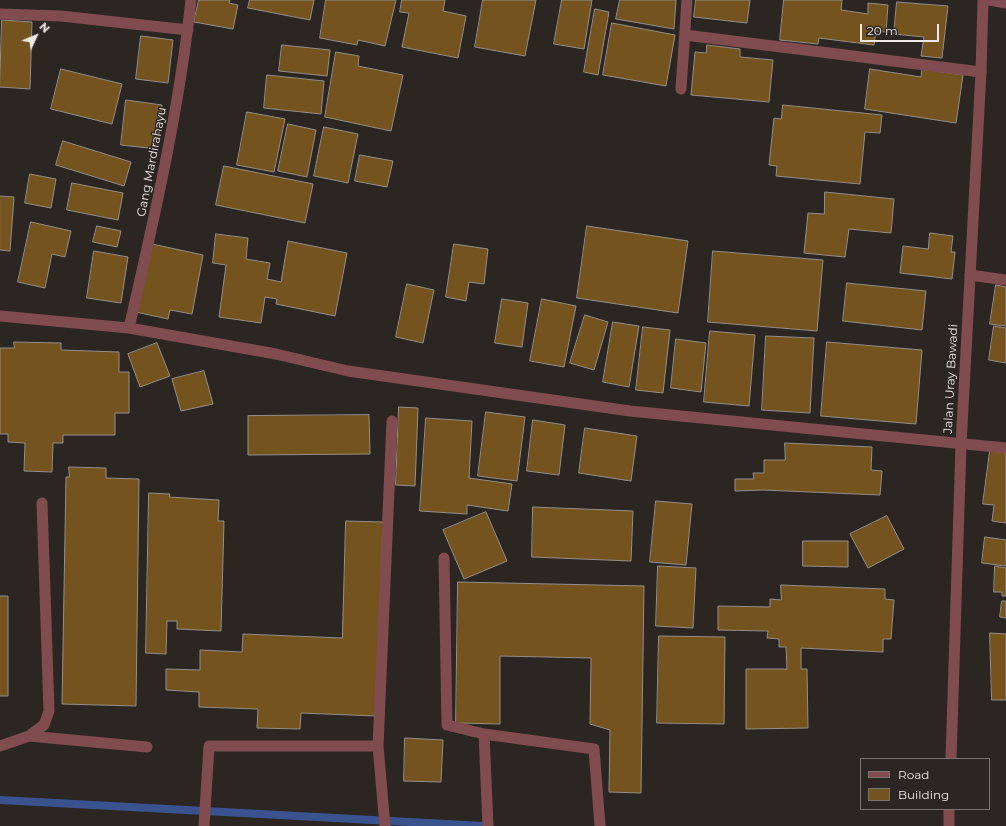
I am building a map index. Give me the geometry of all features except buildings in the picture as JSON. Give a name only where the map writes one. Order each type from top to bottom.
[{"type":"street","name":"Gang Mardirahayu","points":[[129,328],[160,195],[177,100],[191,0]]},
{"type":"street","points":[[681,89],[687,0]]},
{"type":"street","name":"Jalan Uray Bawadi","points":[[951,758],[961,445],[981,72],[983,0]]},
{"type":"street","points":[[989,0],[1006,2]]},
{"type":"street","points":[[0,14],[61,16],[188,30]]},
{"type":"street","points":[[685,35],[981,72]]},
{"type":"street","points":[[970,275],[1006,280]]},
{"type":"street","points":[[0,316],[129,328],[276,354],[348,371],[598,407],[961,445],[1006,448]]},
{"type":"street","points":[[385,826],[378,746],[392,421]]},
{"type":"street","points":[[0,746],[29,736],[44,725],[49,712],[42,503]]},
{"type":"street","points":[[444,558],[447,725],[484,734],[594,749],[600,826]]},
{"type":"street","points":[[484,734],[488,826]]},
{"type":"street","points":[[29,736],[147,747]]},
{"type":"street","points":[[204,826],[209,746],[378,746]]},
{"type":"street","points":[[949,810],[949,826]]},
{"type":"waterway","points":[[0,800],[484,826]]}]
